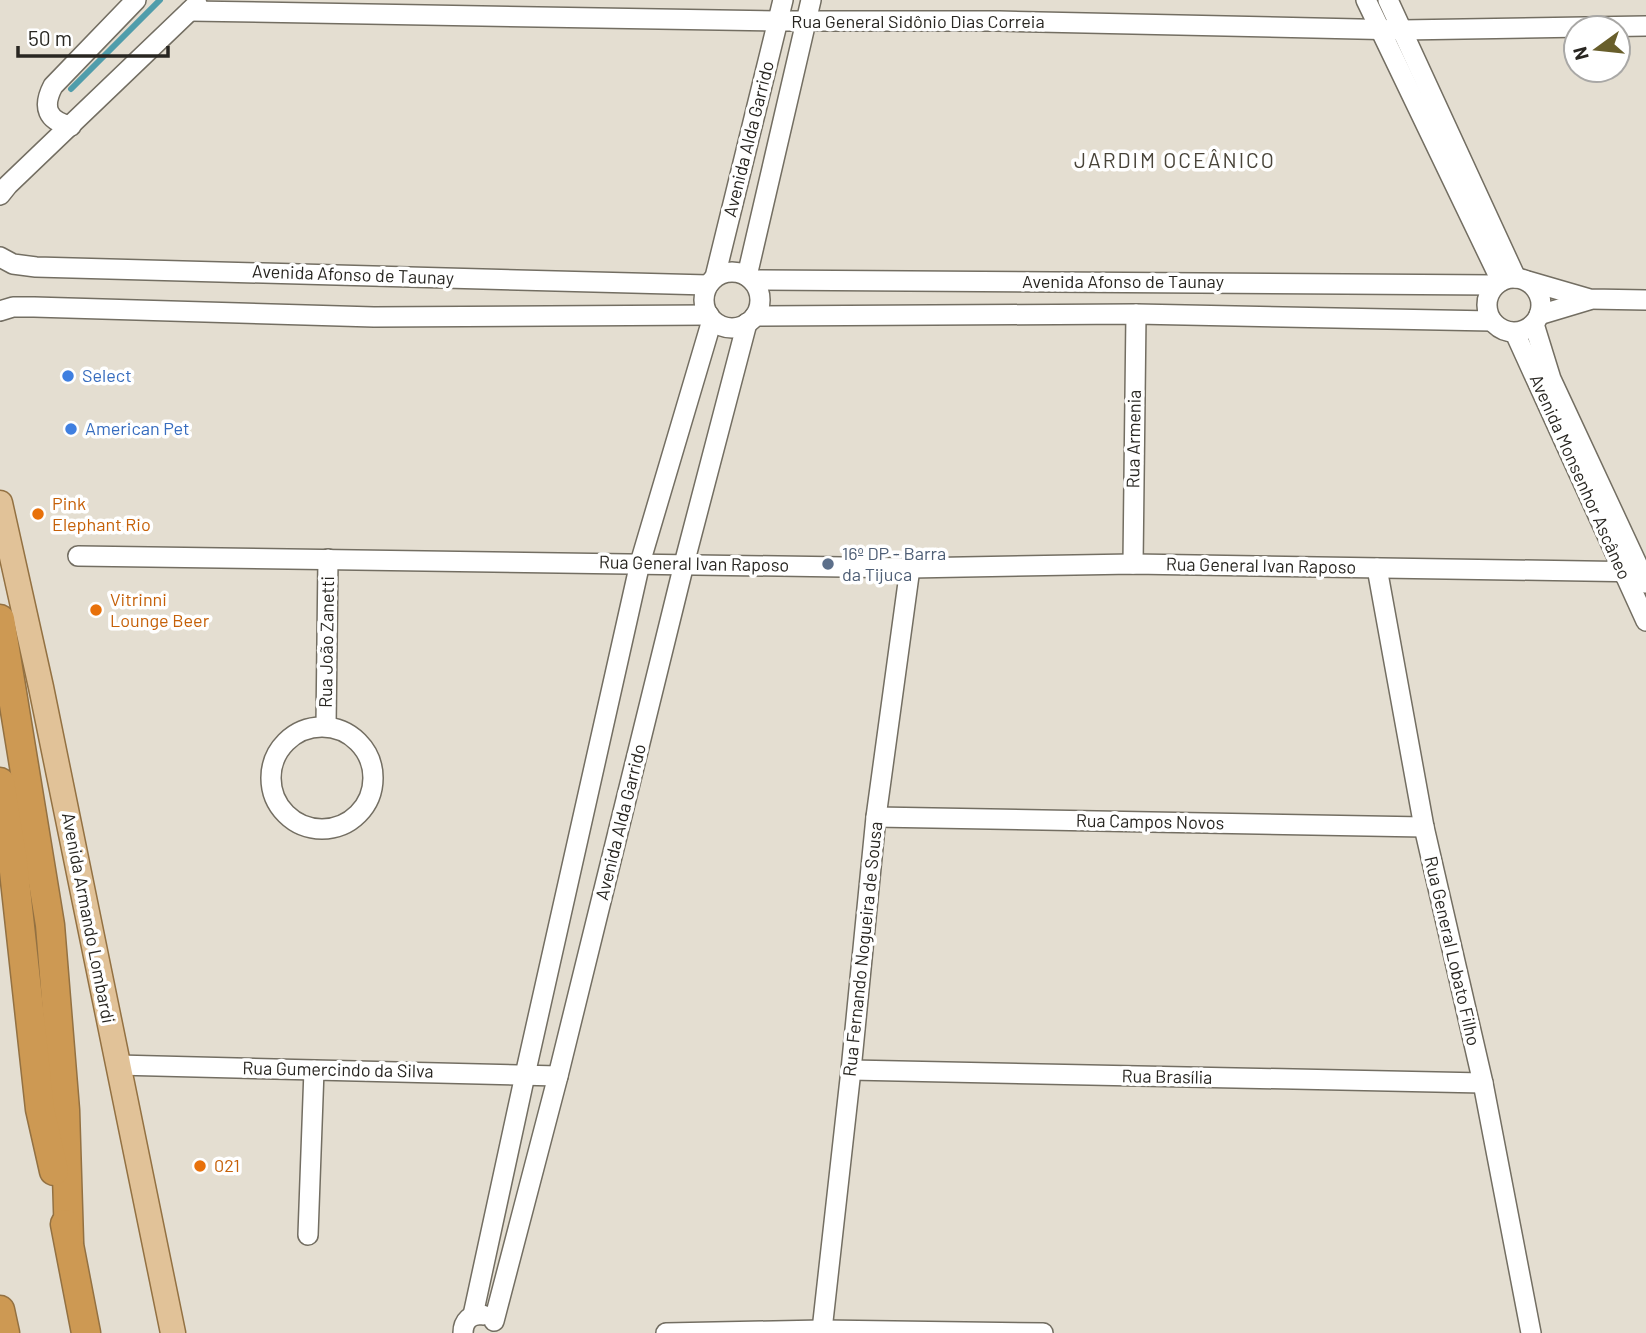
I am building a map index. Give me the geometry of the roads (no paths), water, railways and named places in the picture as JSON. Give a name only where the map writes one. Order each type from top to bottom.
[{"type":"highway","points":[[0,620],[50,925],[65,1110],[69,1241]]},
{"type":"highway","points":[[0,782],[13,862],[40,1109],[86,1333]]},
{"type":"highway","points":[[0,1310],[5,1333]]},
{"type":"main road","name":"Avenida Armando Lombardi","points":[[0,503],[41,687],[173,1333]]},
{"type":"street","points":[[71,126],[60,124],[50,115],[49,95],[54,86],[136,0]]},
{"type":"street","name":"Avenida Alda Garrido","points":[[712,281],[783,0]]},
{"type":"street","name":"Avenida Alda Garrido","points":[[749,278],[811,0]]},
{"type":"street","points":[[1366,0],[1510,281]]},
{"type":"street","points":[[1388,0],[1510,281]]},
{"type":"street","points":[[0,195],[195,6]]},
{"type":"street","name":"Rua General Sidônio Dias Correia","points":[[195,6],[806,22],[999,21],[1402,30],[1646,26]]},
{"type":"street","name":"Avenida Afonso de Taunay","points":[[0,257],[13,264],[36,267],[712,281]]},
{"type":"street","points":[[725,272],[736,272],[749,278],[760,297],[759,307],[751,320],[739,327],[720,325],[711,317],[705,305],[704,295],[712,281],[725,272]]},
{"type":"street","name":"Avenida Afonso de Taunay","points":[[749,278],[1510,281],[1590,299],[1646,300]]},
{"type":"street","points":[[1510,281],[1535,288],[1541,305],[1536,319],[1522,332],[1515,333],[1498,328],[1487,312],[1489,293],[1510,281]]},
{"type":"street","name":"Avenida Afonso de Taunay","points":[[1536,319],[1590,299]]},
{"type":"street","points":[[0,311],[13,307],[34,307],[374,317],[711,317]]},
{"type":"street","name":"Avenida Afonso de Taunay","points":[[751,320],[1136,314],[1492,321]]},
{"type":"street","name":"Rua Armenia","points":[[1133,564],[1136,314]]},
{"type":"street","name":"Avenida Alda Garrido","points":[[463,1333],[466,1320],[473,1315],[640,564],[711,317]]},
{"type":"street","name":"Avenida Monsenhor Ascâneo","points":[[1536,319],[1551,380],[1639,575],[1646,621]]},
{"type":"street","name":"Avenida Alda Garrido","points":[[496,1327],[684,564],[751,320]]},
{"type":"street","name":"Avenida Monsenhor Ascâneo","points":[[1515,333],[1639,575]]},
{"type":"street","name":"Rua General Ivan Raposo","points":[[78,556],[909,568],[1133,564],[1639,575]]},
{"type":"street","name":"Rua João Zanetti","points":[[326,726],[328,559]]},
{"type":"street","name":"Rua Fernando Nogueira de Sousa","points":[[822,1330],[876,817],[909,568]]},
{"type":"street","name":"Rua General Lobato Filho","points":[[1377,568],[1424,827],[1483,1083],[1531,1333]]},
{"type":"street","name":"Rua João Zanetti","points":[[326,726],[345,732],[360,743],[370,759],[373,778],[370,797],[360,813],[345,824],[327,830],[308,828],[291,819],[278,805],[271,788],[271,768],[278,751],[290,737],[307,728],[326,726]]},
{"type":"street","name":"Rua Campos Novos","points":[[876,817],[1424,827]]},
{"type":"street","name":"Rua Gumercindo da Silva","points":[[117,1065],[558,1076]]},
{"type":"street","points":[[308,1235],[314,1070]]},
{"type":"street","name":"Rua Brasília","points":[[851,1070],[1483,1083]]},
{"type":"street","points":[[473,1315],[488,1316],[496,1327]]},
{"type":"street","points":[[666,1333],[822,1330],[1043,1333]]},
{"type":"waterway","points":[[71,89],[160,0]]},
{"type":"place","name":"Select","points":[[68,376]]},
{"type":"place","name":"American Pet","points":[[71,429]]},
{"type":"place","name":"Pink Elephant Rio","points":[[38,514]]},
{"type":"place","name":"16º DP - Barra da Tijuca","points":[[828,564]]},
{"type":"place","name":"Vitrinni Lounge Beer","points":[[96,610]]},
{"type":"place","name":"021","points":[[200,1166]]},
{"type":"district","name":"JARDIM OCEÂNICO","points":[[1175,161]]}]
